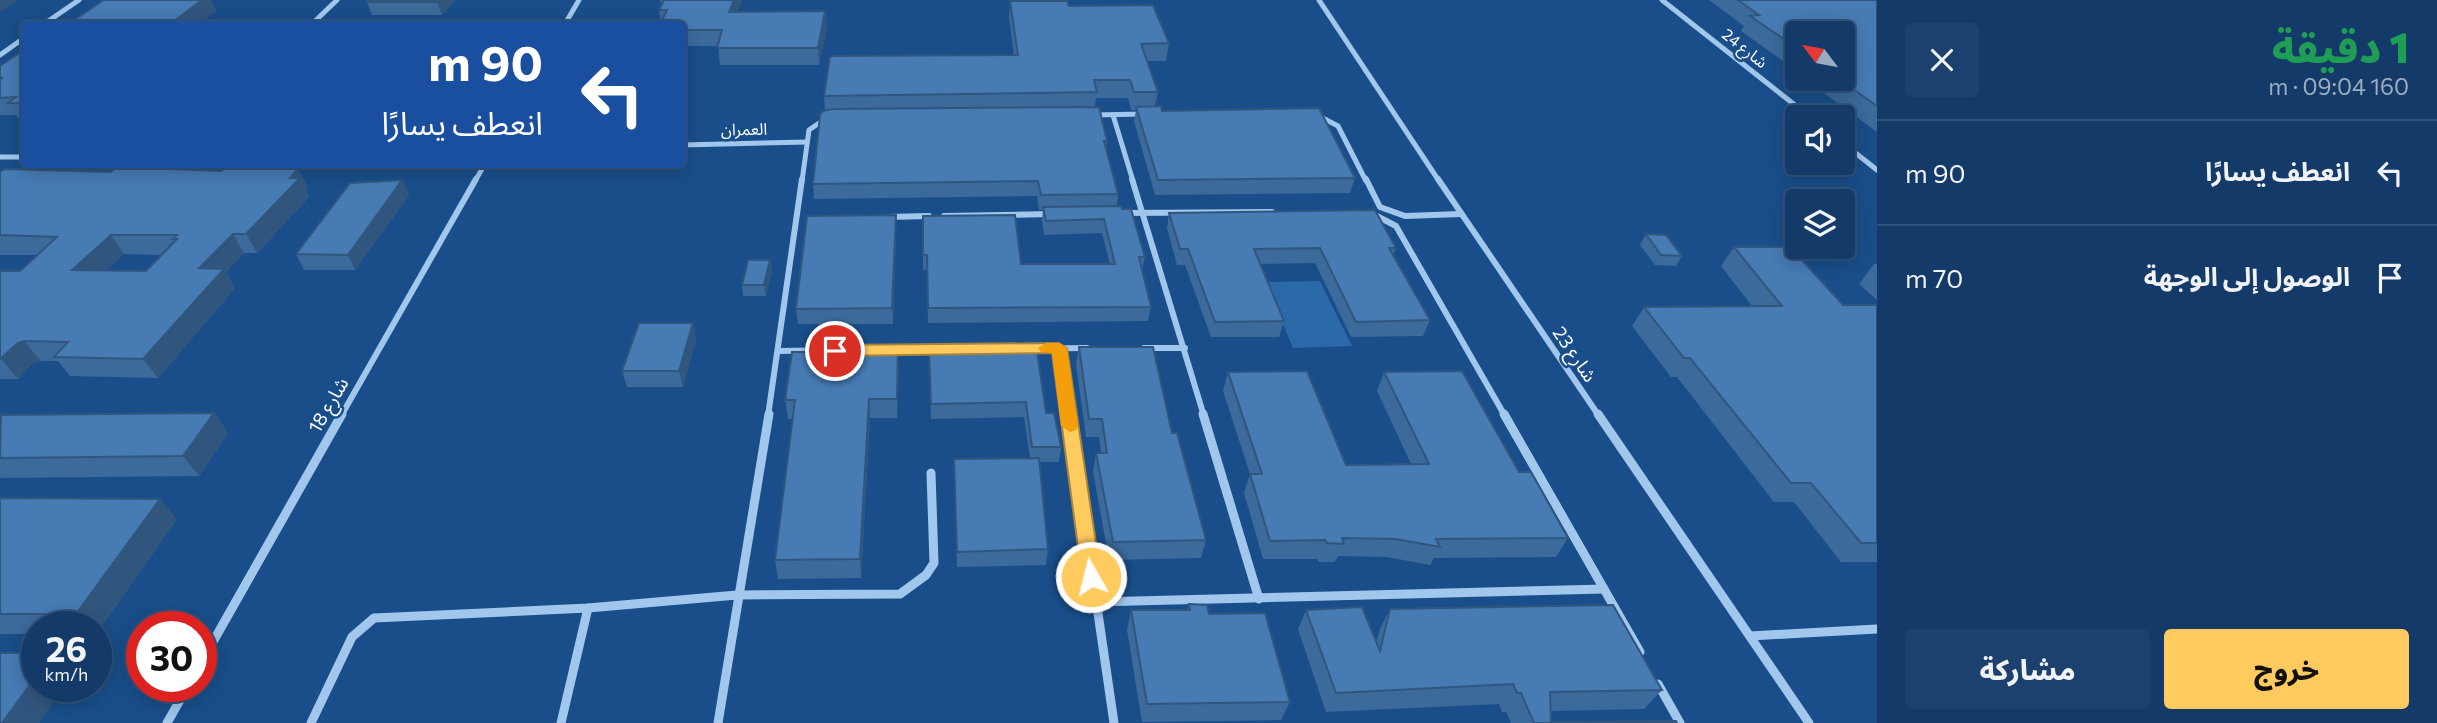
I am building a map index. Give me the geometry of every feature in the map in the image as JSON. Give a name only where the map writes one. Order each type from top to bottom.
[{"type":"street","points":[[48,21],[79,0]]},
{"type":"street","points":[[316,21],[337,0]]},
{"type":"street","points":[[567,21],[579,0]]},
{"type":"street","name":"شارع 23","points":[[1319,0],[1461,215],[1809,723]]},
{"type":"street","name":"شارع 24","points":[[1662,0],[1795,105]]},
{"type":"street","points":[[0,55],[21,40]]},
{"type":"street","points":[[1306,113],[1322,116],[1338,126],[1380,207],[1405,216],[1461,215]]},
{"type":"street","points":[[1086,115],[1154,114]]},
{"type":"street","points":[[1113,115],[1259,600]]},
{"type":"street","points":[[718,723],[779,351],[809,130],[814,124],[834,118]]},
{"type":"street","name":"العمران","points":[[686,145],[807,142]]},
{"type":"street","points":[[1855,153],[1877,170]]},
{"type":"street","points":[[0,158],[21,157]]},
{"type":"street","name":"شارع 18","points":[[217,635],[483,168]]},
{"type":"street","points":[[1365,211],[1386,218],[1396,226],[1642,656]]},
{"type":"street","points":[[1116,213],[1278,212]]},
{"type":"street","points":[[880,217],[1061,214]]},
{"type":"street","points":[[797,219],[811,218]]},
{"type":"street","points":[[1059,348],[1114,723]]},
{"type":"street","points":[[877,350],[1097,348]]},
{"type":"street","points":[[1135,348],[1185,348]]},
{"type":"street","points":[[779,351],[849,350]]},
{"type":"street","points":[[311,723],[352,637],[374,618],[588,608],[737,595],[900,594],[914,586],[934,563],[931,473]]},
{"type":"street","points":[[1095,602],[1259,600],[1604,589]]},
{"type":"street","points":[[561,723],[588,608]]},
{"type":"street","points":[[1749,636],[1877,629]]},
{"type":"street","points":[[1655,678],[1681,723]]},
{"type":"street","points":[[167,723],[179,702]]},
{"type":"shaded area","points":[[1320,281],[1352,346],[1293,348],[1265,282]]},
{"type":"building","points":[[104,0],[202,0],[174,21],[72,21]]},
{"type":"building","points":[[369,0],[439,0],[367,2]]},
{"type":"building","points":[[664,0],[734,0],[729,12],[825,11],[818,48],[717,48],[722,30],[686,30],[686,21],[662,21],[667,10],[659,10]]},
{"type":"building","points":[[1738,0],[1877,0],[1877,106],[1855,90],[1855,21],[1785,21],[1785,40],[1750,16],[1759,15]]},
{"type":"building","points":[[1010,1],[1067,1],[1069,6],[1153,5],[1169,43],[1141,44],[1158,92],[1134,92],[1130,80],[1094,80],[1097,92],[824,96],[830,56],[1018,55]]},
{"type":"building","points":[[21,52],[21,103],[8,103],[16,97],[0,98],[0,66]]},
{"type":"building","points":[[1161,106],[1162,111],[1319,108],[1355,178],[1158,180],[1136,107]]},
{"type":"building","points":[[1099,107],[1107,141],[1104,141],[1118,194],[1041,195],[1038,181],[813,184],[820,115],[823,111]]},
{"type":"building","points":[[115,168],[221,171],[225,168],[298,169],[290,178],[300,178],[246,234],[233,234],[199,268],[224,269],[143,359],[54,357],[68,342],[24,341],[0,359],[0,271],[20,271],[57,237],[0,235],[0,172],[5,169],[111,172]],"holes":[[[111,235],[177,235],[173,239],[177,239],[146,271],[72,270]]]},
{"type":"building","points":[[402,180],[348,255],[296,254],[350,183]]},
{"type":"building","points":[[1121,206],[1122,209],[1131,209],[1145,257],[1139,257],[1151,307],[928,308],[927,255],[923,255],[923,216],[1015,215],[1021,264],[1115,264],[1104,219],[1046,221],[1043,207]]},
{"type":"building","points":[[1375,210],[1396,248],[1389,248],[1430,320],[1356,322],[1320,248],[1254,249],[1284,321],[1215,322],[1188,249],[1180,249],[1169,213]]},
{"type":"building","points":[[896,215],[892,308],[796,309],[807,216]]},
{"type":"building","points":[[1646,234],[1666,235],[1682,256],[1661,255]]},
{"type":"building","points":[[1734,247],[1785,247],[1785,259],[1801,259],[1843,305],[1877,305],[1877,543],[1861,543],[1811,483],[1791,483],[1690,358],[1684,358],[1644,307],[1782,306]]},
{"type":"building","points":[[748,260],[770,260],[764,285],[742,285]]},
{"type":"building","points":[[639,323],[693,323],[679,371],[622,371]]},
{"type":"building","points":[[898,347],[897,399],[869,399],[860,559],[775,560],[795,400],[785,400],[792,352]]},
{"type":"building","points":[[1079,347],[1153,347],[1172,433],[1177,433],[1206,540],[1113,542],[1096,453],[1107,453],[1102,419],[1089,419]]},
{"type":"building","points":[[1037,351],[1046,413],[1054,413],[1061,447],[1032,447],[1026,402],[931,404],[929,352]]},
{"type":"building","points":[[1307,371],[1346,465],[1429,464],[1384,372],[1462,371],[1519,472],[1531,472],[1568,538],[1436,539],[1440,547],[1396,539],[1342,538],[1344,544],[1327,543],[1325,540],[1270,541],[1250,474],[1262,474],[1228,372]]},
{"type":"building","points":[[214,413],[183,456],[0,458],[1,415]]},
{"type":"building","points":[[1039,458],[1048,549],[957,552],[954,459]]},
{"type":"building","points":[[0,498],[160,499],[78,611],[21,611],[21,614],[0,614]]},
{"type":"building","points":[[1189,604],[1207,605],[1209,614],[1265,613],[1290,702],[1147,704],[1131,610],[1190,610]]},
{"type":"building","points":[[1613,605],[1662,690],[1550,692],[1551,722],[1677,723],[1534,723],[1521,693],[1517,693],[1513,684],[1336,693],[1306,610],[1362,607],[1380,651],[1390,609]]},
{"type":"building","points":[[0,653],[21,653],[21,697],[0,723]]},
{"type":"slow traffic","points":[[1046,348],[1059,348],[1070,426]]},
{"type":"route","points":[[835,351],[1059,348],[1091,577]]}]
